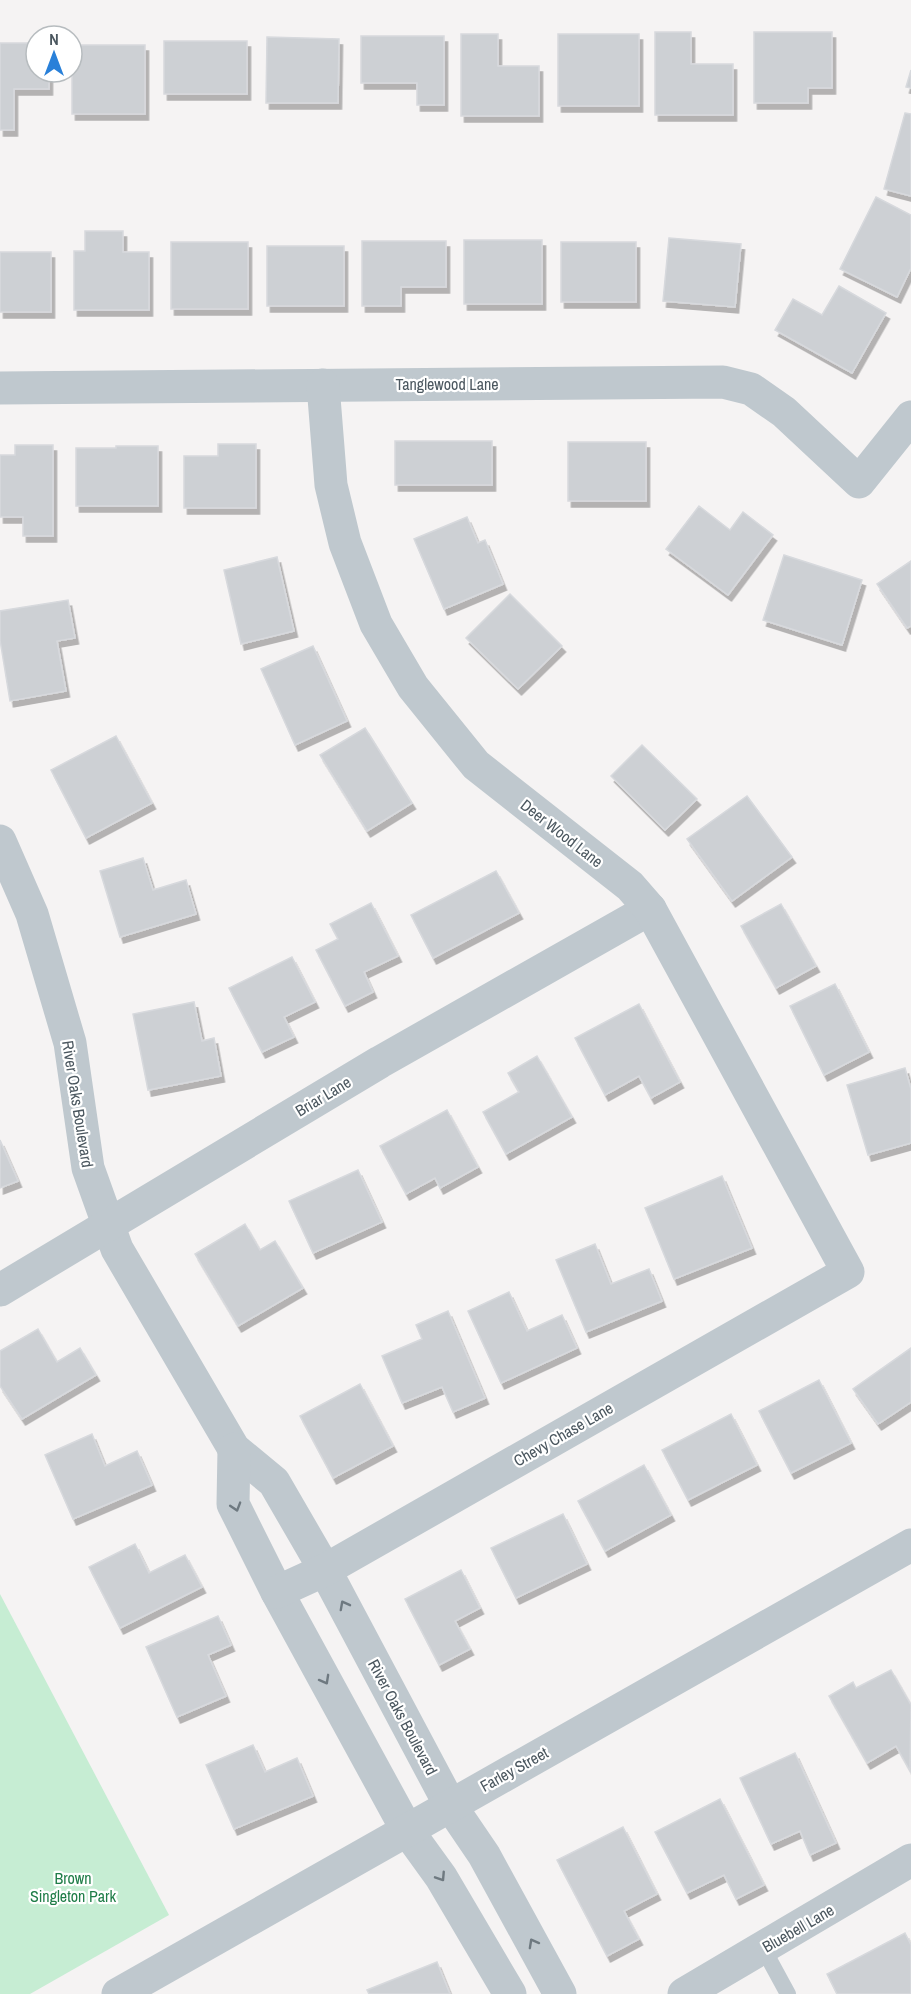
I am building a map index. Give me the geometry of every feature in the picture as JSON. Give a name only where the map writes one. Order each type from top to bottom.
[{"type":"street","name":"Tanglewood Lane","points":[[0,388],[723,382],[751,389],[784,412],[859,482],[911,417]]},
{"type":"street","name":"Deer Wood Lane","points":[[323,385],[331,485],[345,543],[376,624],[413,687],[476,765],[630,886],[650,909],[848,1272]]},
{"type":"street","name":"River Oaks Boulevard","points":[[0,841],[32,914],[69,1043],[88,1168],[117,1249],[234,1449],[274,1482],[325,1570],[450,1805],[484,1855],[560,1994]]},
{"type":"street","name":"Briar Lane","points":[[0,1290],[380,1062],[650,909]]},
{"type":"street","name":"Chevy Chase Lane","points":[[277,1592],[325,1570],[848,1272]]},
{"type":"street","points":[[234,1449],[233,1504],[277,1592],[407,1830],[441,1877],[510,1994]]},
{"type":"street","name":"Farley Street","points":[[118,1994],[911,1545]]},
{"type":"street","name":"Bluebell Lane","points":[[684,1994],[911,1860]]},
{"type":"lane","points":[[763,1948],[788,1994]]},
{"type":"green space","name":"Brown Singleton Park","points":[[0,1594],[169,1915],[30,1994],[0,1994]]},
{"type":"building","points":[[655,32],[691,32],[691,64],[733,64],[733,115],[655,115]]},
{"type":"building","points":[[754,32],[832,32],[832,88],[808,88],[808,103],[754,103]]},
{"type":"building","points":[[461,34],[498,34],[498,66],[539,66],[539,116],[461,116]]},
{"type":"building","points":[[558,34],[639,34],[639,106],[558,106]]},
{"type":"building","points":[[361,36],[444,36],[444,105],[417,105],[417,83],[361,83]]},
{"type":"building","points":[[267,37],[339,39],[338,103],[266,103]]},
{"type":"building","points":[[164,41],[247,41],[247,94],[164,94]]},
{"type":"building","points":[[0,43],[24,43],[24,84],[49,84],[49,89],[14,89],[14,130],[0,130]]},
{"type":"building","points":[[84,45],[145,45],[145,114],[72,114],[72,84],[84,84]]},
{"type":"building","points":[[911,70],[911,88],[906,87]]},
{"type":"building","points":[[905,113],[911,114],[911,196],[884,189]]},
{"type":"building","points":[[876,197],[911,215],[911,268],[897,297],[840,269]]},
{"type":"building","points":[[85,231],[123,231],[123,252],[149,252],[149,310],[74,310],[74,251],[85,251]]},
{"type":"building","points":[[669,238],[741,244],[735,307],[663,301]]},
{"type":"building","points":[[464,240],[542,240],[542,304],[464,304]]},
{"type":"building","points":[[362,241],[446,241],[446,287],[401,287],[401,306],[362,306]]},
{"type":"building","points":[[171,242],[248,242],[248,309],[171,309]]},
{"type":"building","points":[[561,242],[636,242],[636,302],[561,302]]},
{"type":"building","points":[[267,246],[344,246],[344,306],[267,306]]},
{"type":"building","points":[[0,252],[51,252],[51,312],[0,312]]},
{"type":"building","points":[[839,286],[886,313],[852,373],[775,330],[793,299],[822,315]]},
{"type":"building","points":[[395,441],[492,441],[492,485],[395,485]]},
{"type":"building","points":[[568,442],[646,442],[646,501],[568,501]]},
{"type":"building","points":[[218,444],[256,444],[256,508],[184,508],[184,456],[218,456]]},
{"type":"building","points":[[15,445],[53,445],[53,536],[23,536],[23,517],[0,517],[0,455],[15,455]]},
{"type":"building","points":[[116,446],[158,446],[158,506],[76,506],[76,448],[116,448]]},
{"type":"building","points":[[699,506],[730,530],[743,512],[773,535],[728,595],[666,549]]},
{"type":"building","points":[[467,517],[478,543],[485,540],[503,584],[444,609],[414,539]]},
{"type":"building","points":[[784,555],[862,580],[842,645],[763,620]]},
{"type":"building","points":[[277,557],[294,631],[241,644],[224,570]]},
{"type":"building","points":[[911,561],[911,626],[907,628],[877,584]]},
{"type":"building","points":[[510,594],[562,646],[518,689],[466,638]]},
{"type":"building","points":[[68,600],[75,638],[57,641],[66,691],[10,701],[0,640],[0,611]]},
{"type":"building","points":[[313,646],[347,721],[295,745],[261,669]]},
{"type":"building","points":[[365,728],[412,803],[367,831],[320,755]]},
{"type":"building","points":[[116,736],[152,803],[86,838],[51,770]]},
{"type":"building","points":[[642,745],[697,799],[665,830],[611,776]]},
{"type":"building","points":[[747,796],[792,857],[732,901],[687,839]]},
{"type":"building","points":[[143,858],[153,890],[186,880],[196,914],[120,937],[100,871]]},
{"type":"building","points":[[496,871],[519,913],[433,958],[411,915]]},
{"type":"building","points":[[371,903],[398,956],[364,972],[373,992],[345,1006],[316,950],[338,939],[330,924]]},
{"type":"building","points":[[781,904],[816,966],[776,988],[741,926]]},
{"type":"building","points":[[292,957],[315,1002],[284,1017],[294,1037],[262,1052],[229,988]]},
{"type":"building","points":[[835,984],[869,1052],[824,1075],[790,1006]]},
{"type":"building","points":[[194,1002],[202,1041],[214,1038],[221,1076],[148,1090],[133,1014]]},
{"type":"building","points":[[639,1004],[680,1082],[651,1098],[639,1076],[605,1095],[575,1038]]},
{"type":"building","points":[[537,1056],[572,1117],[506,1154],[483,1112],[519,1092],[508,1073]]},
{"type":"building","points":[[905,1068],[911,1089],[911,1143],[868,1155],[847,1085]]},
{"type":"building","points":[[447,1110],[478,1167],[440,1188],[435,1178],[406,1194],[380,1146]]},
{"type":"building","points":[[0,1140],[18,1181],[0,1188]]},
{"type":"building","points":[[358,1170],[382,1222],[313,1253],[289,1201]]},
{"type":"building","points":[[722,1176],[752,1248],[674,1279],[645,1208]]},
{"type":"building","points":[[245,1224],[260,1250],[275,1241],[303,1288],[238,1326],[195,1254]]},
{"type":"building","points":[[595,1244],[611,1284],[649,1269],[662,1301],[586,1332],[556,1260]]},
{"type":"building","points":[[509,1292],[527,1331],[562,1315],[577,1348],[501,1383],[468,1311]]},
{"type":"building","points":[[448,1311],[485,1398],[453,1412],[442,1387],[402,1403],[382,1356],[422,1339],[416,1325]]},
{"type":"building","points":[[38,1329],[57,1362],[80,1348],[96,1375],[22,1419],[0,1386],[0,1351]]},
{"type":"building","points":[[911,1348],[911,1402],[878,1424],[853,1389]]},
{"type":"building","points":[[819,1380],[851,1443],[791,1473],[759,1411]]},
{"type":"building","points":[[360,1384],[393,1446],[333,1478],[300,1416]]},
{"type":"building","points":[[731,1414],[757,1465],[688,1500],[662,1450]]},
{"type":"building","points":[[92,1434],[105,1466],[137,1451],[152,1485],[73,1519],[45,1455]]},
{"type":"building","points":[[644,1465],[671,1515],[605,1551],[578,1501]]},
{"type":"building","points":[[563,1514],[587,1564],[516,1598],[491,1548]]},
{"type":"building","points":[[135,1544],[149,1573],[185,1555],[202,1587],[120,1628],[89,1567]]},
{"type":"building","points":[[461,1570],[480,1608],[455,1621],[470,1649],[439,1665],[405,1599]]},
{"type":"building","points":[[218,1616],[231,1645],[208,1655],[226,1696],[177,1717],[146,1647]]},
{"type":"building","points":[[891,1670],[911,1705],[910,1771],[896,1746],[867,1763],[829,1696],[853,1682],[856,1688]]},
{"type":"building","points":[[253,1745],[265,1772],[297,1758],[313,1796],[234,1829],[206,1765]]},
{"type":"building","points":[[795,1753],[836,1843],[810,1855],[800,1831],[771,1844],[740,1778]]},
{"type":"building","points":[[720,1799],[764,1885],[736,1899],[724,1875],[687,1893],[655,1832]]},
{"type":"building","points":[[623,1827],[657,1894],[624,1911],[639,1939],[607,1956],[557,1860]]},
{"type":"building","points":[[905,1933],[911,1945],[911,1994],[837,1994],[827,1974]]},
{"type":"building","points":[[437,1962],[450,1994],[369,1994],[367,1990]]}]
